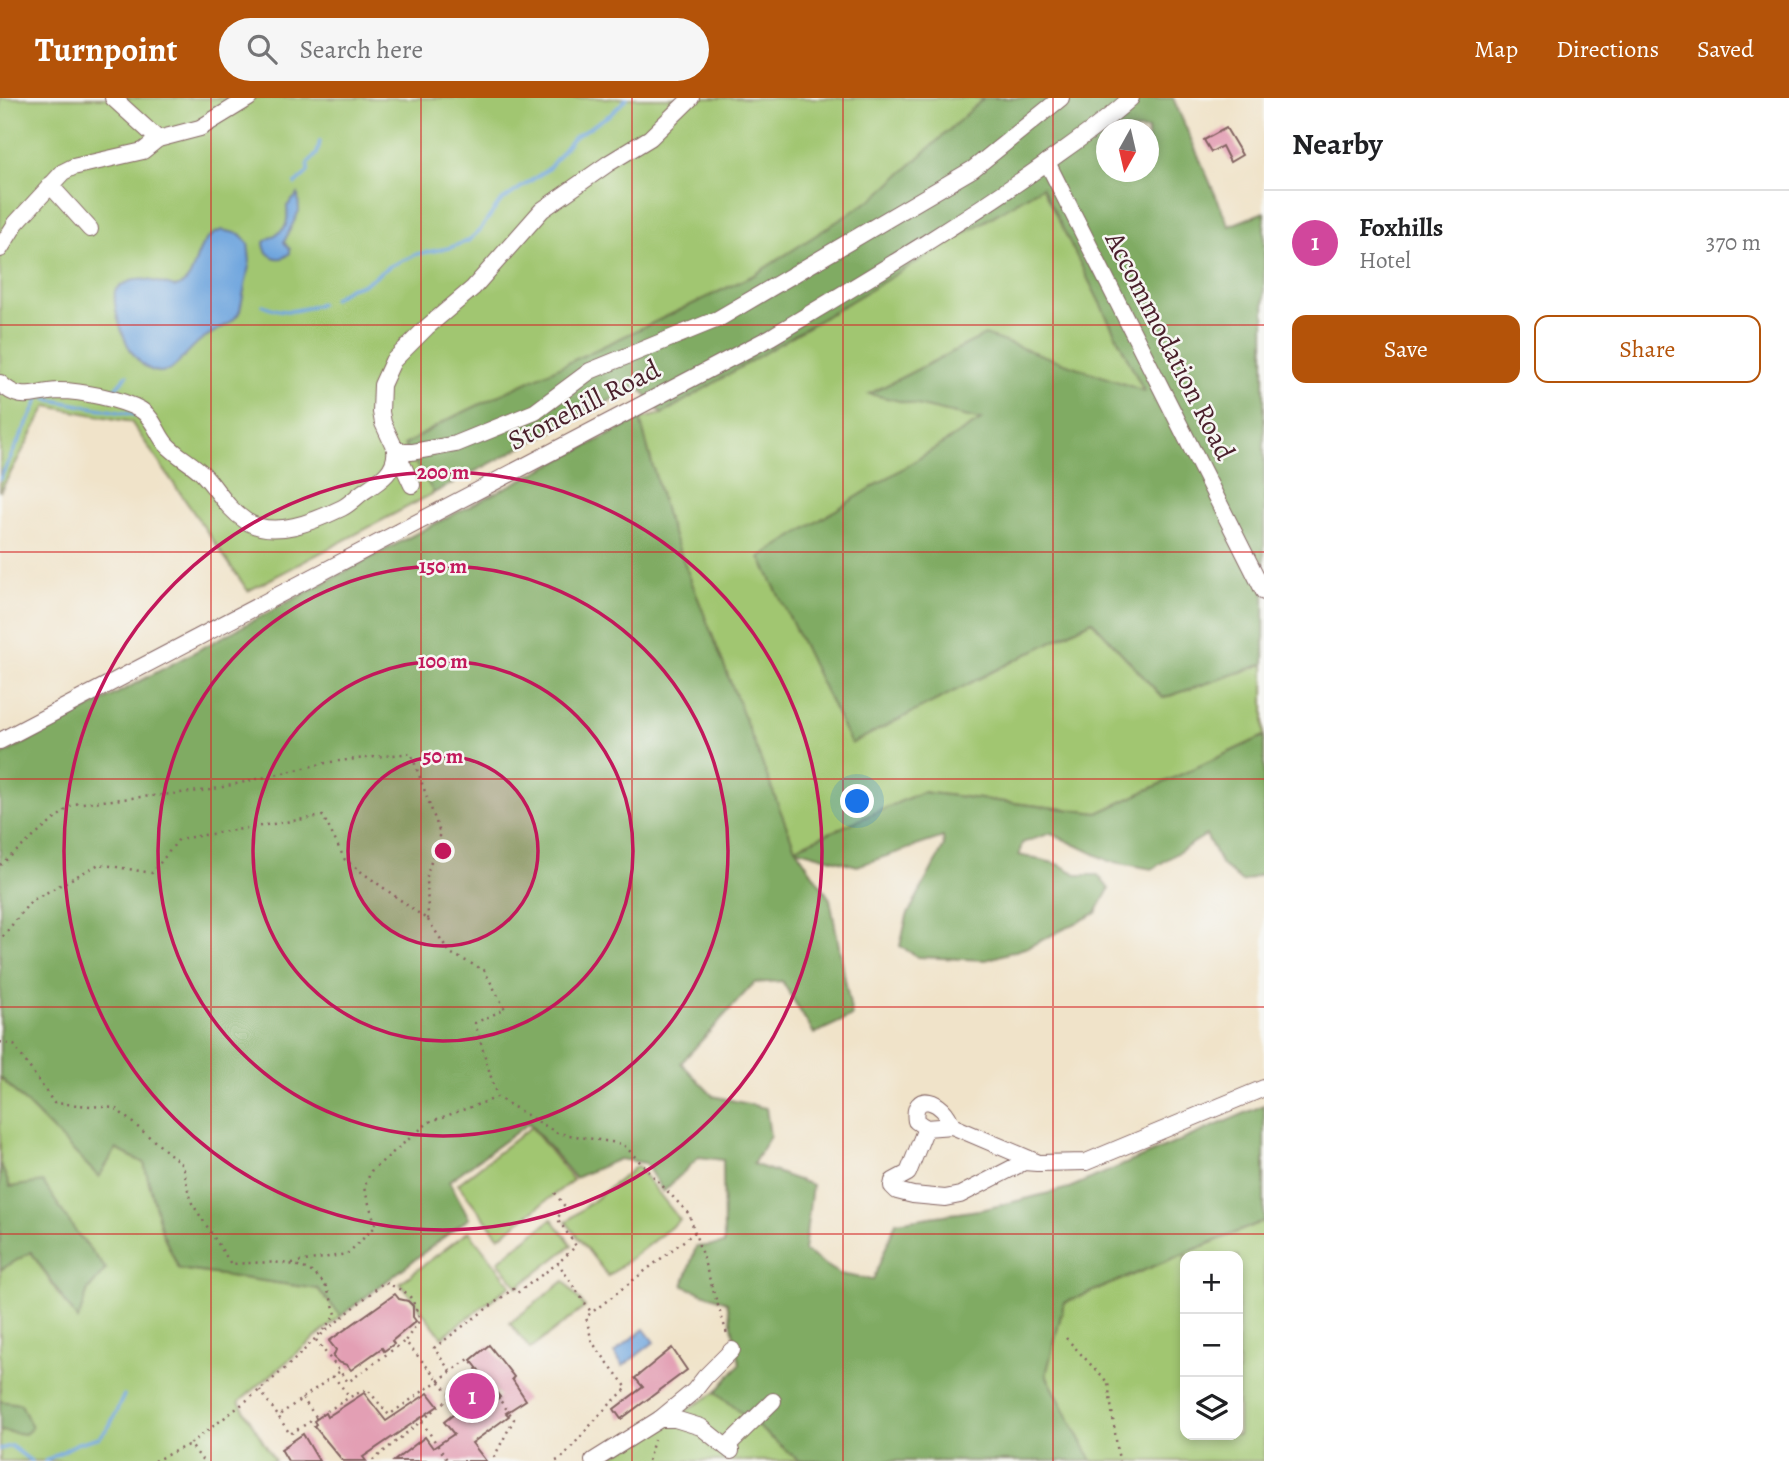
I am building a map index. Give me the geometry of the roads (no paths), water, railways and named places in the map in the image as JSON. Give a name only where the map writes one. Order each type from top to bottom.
[{"type":"street","points":[[113,98],[158,139]]},
{"type":"street","points":[[0,249],[16,223],[63,172],[73,167],[143,151],[158,139],[200,128],[249,98]]},
{"type":"street","points":[[412,485],[383,423],[380,398],[386,373],[393,361],[427,327],[473,288],[542,210],[650,138],[691,98]]},
{"type":"street","points":[[395,448],[412,453],[456,444],[535,412],[590,371],[718,319],[973,169],[1061,98]]},
{"type":"street","name":"Stonehill Road","points":[[0,741],[771,337],[1007,191],[1112,116],[1131,98]]},
{"type":"street","name":"Accommodation Road","points":[[1047,162],[1264,592]]},
{"type":"street","points":[[50,185],[90,229]]},
{"type":"street","points":[[464,304],[492,275]]},
{"type":"street","points":[[0,383],[19,396],[60,391],[96,394],[140,410],[152,421],[166,443],[200,471],[224,502],[245,520],[266,528],[304,523],[343,507],[383,480],[397,459],[395,448]]},
{"type":"street","points":[[926,1128],[908,1173],[893,1181],[892,1186],[897,1191],[930,1198],[960,1195],[1024,1162],[1086,1162],[1264,1088]]},
{"type":"street","points":[[951,1126],[943,1108],[938,1104],[923,1102],[919,1105],[916,1121],[926,1128],[951,1126],[1039,1163]]},
{"type":"street","points":[[593,1461],[660,1419],[694,1391],[732,1350]]},
{"type":"street","points":[[660,1419],[675,1419],[701,1427],[729,1449],[773,1401]]},
{"type":"water","points":[[298,194],[299,211],[284,242],[290,253],[281,258],[273,257],[269,255],[264,242],[284,228],[287,206]]},
{"type":"water","points":[[222,230],[240,234],[248,243],[250,261],[240,311],[228,324],[197,343],[170,370],[157,372],[146,367],[136,358],[122,331],[117,316],[115,291],[136,280],[175,287],[183,284],[189,278],[204,243]]},
{"type":"water","points":[[644,1329],[654,1342],[623,1366],[614,1353]]},
{"type":"waterway","points":[[333,299],[349,288],[364,284],[390,266],[417,254],[468,241],[480,230],[500,202],[548,169],[573,138],[611,114],[627,98]]},
{"type":"waterway","points":[[295,184],[308,172],[308,163],[317,154],[320,141]]},
{"type":"waterway","points":[[263,305],[292,311],[320,304]]},
{"type":"waterway","points":[[113,391],[127,375]]},
{"type":"waterway","points":[[0,479],[39,399]]},
{"type":"waterway","points":[[46,399],[135,415]]},
{"type":"waterway","points":[[45,1461],[78,1443],[100,1437],[110,1425],[124,1395]]},
{"type":"waterway","points":[[0,1449],[11,1446],[31,1461]]},
{"type":"place","name":"Foxhills","points":[[472,1396]]}]
